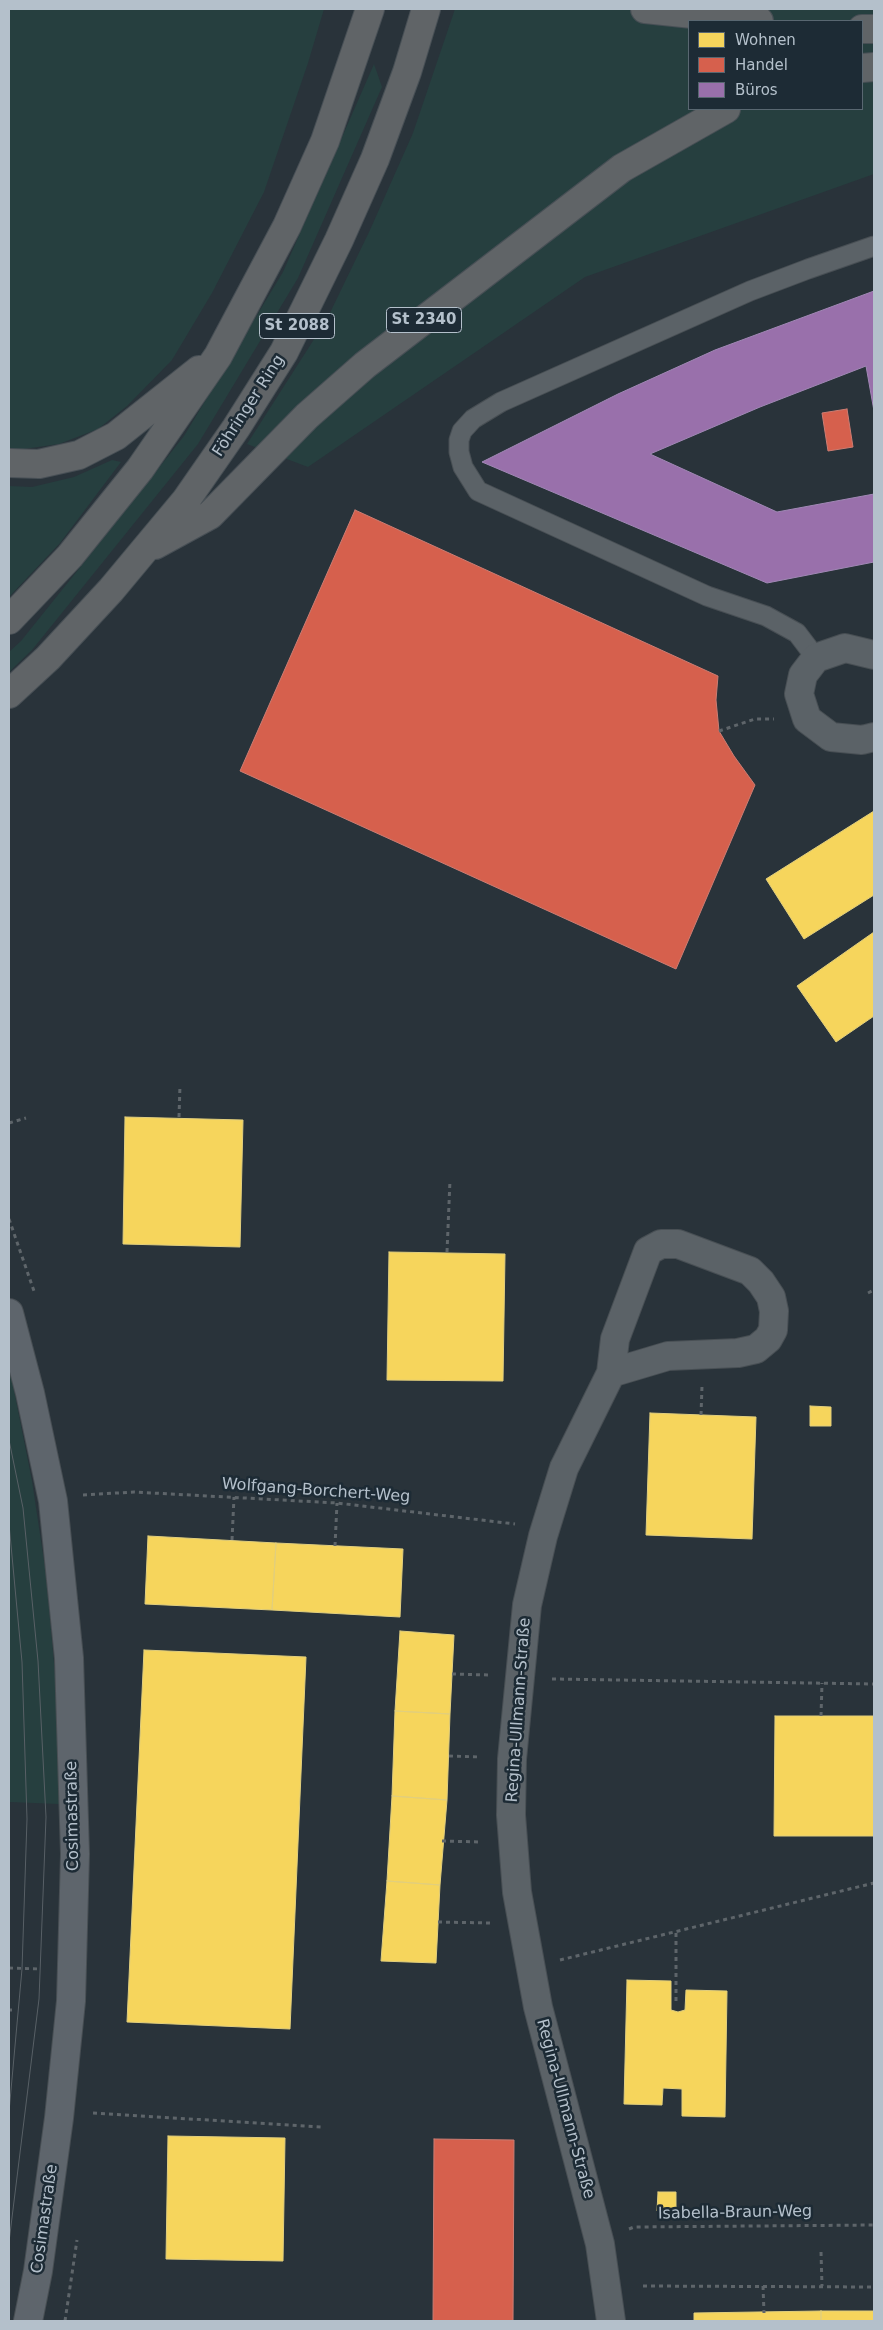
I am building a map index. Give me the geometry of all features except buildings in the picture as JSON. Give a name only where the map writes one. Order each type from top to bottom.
[{"type":"highway","name":"St 2088","points":[[9,620],[70,556],[140,470],[218,356],[287,226],[325,142],[370,9]]},
{"type":"highway","name":"Föhringer Ring","points":[[9,694],[48,658],[111,590],[186,500],[236,428],[284,352],[376,159],[407,72],[426,9]]},
{"type":"highway","points":[[645,9],[750,20]]},
{"type":"highway","name":"St 2340","points":[[141,554],[210,515],[307,416],[366,365],[622,168],[724,110]]},
{"type":"highway","points":[[9,463],[39,464],[79,454],[116,436],[218,356]]},
{"type":"main road","name":"Cosimastraße","points":[[9,1313],[30,1393],[53,1502],[69,1658],[75,1845],[71,2001],[59,2118],[38,2271],[28,2321]]},
{"type":"street","points":[[874,655],[845,648],[816,658],[803,675],[798,694],[807,719],[831,737],[862,740],[874,737]]},
{"type":"street","name":"Regina-Ullmann-Straße","points":[[611,1373],[668,1356],[738,1353],[756,1349],[768,1340],[773,1330],[774,1311],[771,1297],[761,1282],[750,1271],[678,1244],[661,1244],[648,1251],[615,1340],[611,1373],[564,1468],[543,1536],[527,1605],[512,1759],[511,1815],[517,1892],[538,2007],[600,2244],[611,2321]]},
{"type":"lane","points":[[816,658],[797,633],[766,616],[707,596],[478,491],[463,467],[459,452],[459,440],[462,430],[473,418],[501,402],[750,291],[808,268],[874,246]]},
{"type":"path","points":[[719,731],[755,719]]},
{"type":"path","points":[[179,1117],[180,1085]]},
{"type":"path","points":[[9,1123],[26,1118]]},
{"type":"path","points":[[447,1252],[450,1180]]},
{"type":"path","points":[[868,1292],[874,1290]]},
{"type":"path","points":[[701,1415],[702,1385]]},
{"type":"path","name":"Wolfgang-Borchert-Weg","points":[[83,1495],[134,1492],[337,1503],[511,1522],[543,1536]]},
{"type":"path","points":[[232,1540],[234,1498]]},
{"type":"path","points":[[335,1546],[337,1503]]},
{"type":"path","points":[[452,1674],[483,1674]]},
{"type":"path","points":[[521,1677],[874,1684]]},
{"type":"path","points":[[822,1683],[822,1716]]},
{"type":"path","points":[[449,1756],[477,1757]]},
{"type":"path","points":[[442,1842],[478,1842]]},
{"type":"path","points":[[531,1968],[874,1882]]},
{"type":"path","points":[[438,1922],[486,1923]]},
{"type":"path","points":[[676,1931],[676,2001]]},
{"type":"path","points":[[92,2113],[321,2126]]},
{"type":"path","name":"Isabella-Braun-Weg","points":[[600,2244],[634,2227],[874,2225]]},
{"type":"path","points":[[822,2252],[822,2286]]},
{"type":"path","points":[[644,2286],[874,2287]]},
{"type":"path","points":[[763,2286],[764,2312]]},
{"type":"green space","points":[[9,9],[324,9],[308,63],[264,192],[212,293],[172,360],[127,406],[98,429],[59,444],[17,450],[9,449]]},
{"type":"green space","points":[[455,9],[874,9],[874,174],[585,277],[308,467],[247,444],[327,319],[370,230],[413,133]]},
{"type":"green space","points":[[374,64],[382,87],[298,278],[198,444],[32,650],[9,672],[9,652],[21,641],[184,436],[283,272]]},
{"type":"green space","points":[[112,460],[121,462],[60,543],[9,597],[9,486],[32,487],[74,477]]},
{"type":"green space","points":[[9,1365],[32,1481],[46,1574],[59,1719],[59,1804],[9,1802]]},
{"type":"tram line","points":[[9,1440],[23,1508],[38,1661],[46,1817],[39,1999],[9,2242]]},
{"type":"tram line","points":[[9,1524],[22,1662],[27,1819],[22,1969],[9,2112]]}]
